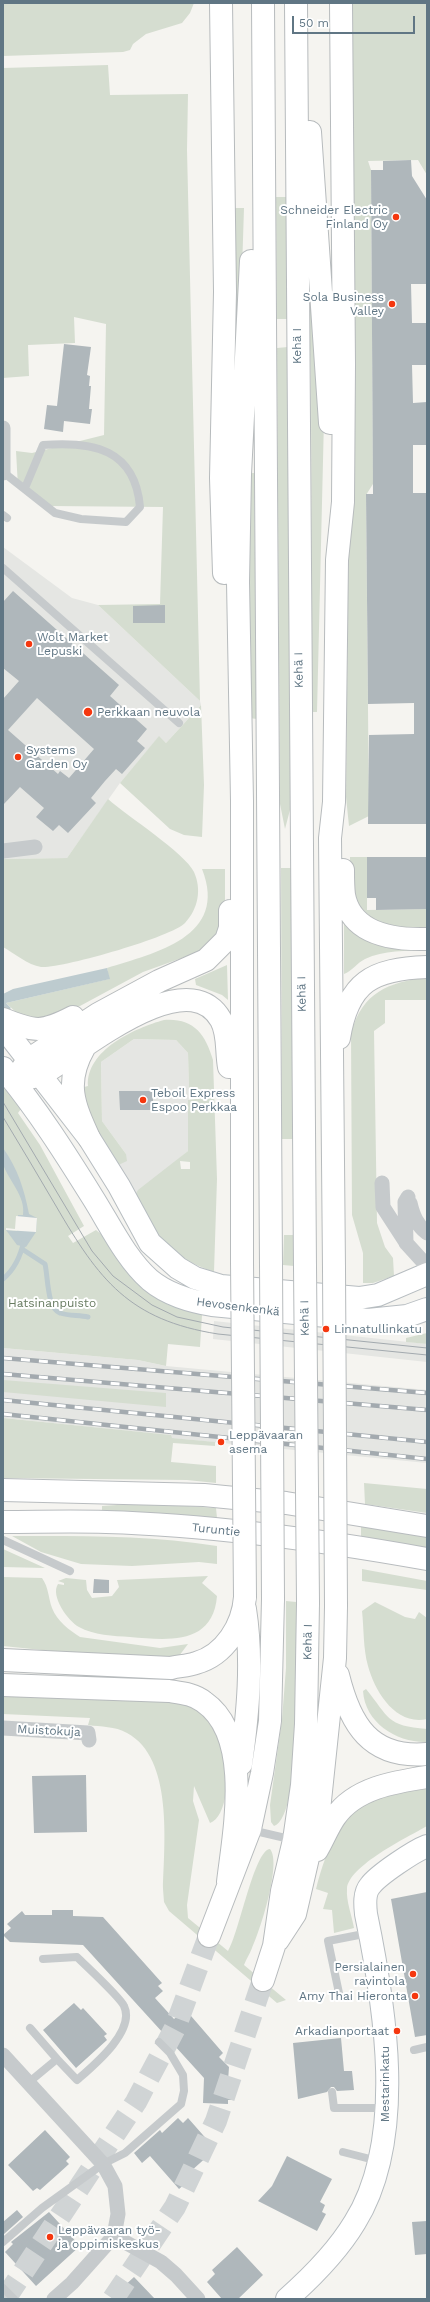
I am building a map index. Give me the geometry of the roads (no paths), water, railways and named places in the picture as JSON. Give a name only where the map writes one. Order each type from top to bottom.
[{"type":"main road","points":[[221,12],[225,292],[221,485],[229,668],[241,741]]},
{"type":"main road","points":[[209,1936],[228,1882],[250,1829],[262,1773],[270,1721],[273,1599],[263,12]]},
{"type":"main road","name":"Kehä I","points":[[263,1980],[274,1946],[282,1891],[294,1840],[302,1785],[306,1724],[308,1603],[305,1267],[303,78],[296,12]]},
{"type":"main road","points":[[274,1946],[294,1914],[307,1867],[324,1768],[334,1658],[336,1606],[330,838],[334,802],[337,560],[343,487],[341,12]]},
{"type":"main road","points":[[303,78],[310,137],[331,429],[330,502],[337,560]]},
{"type":"main road","points":[[228,1882],[236,1799],[246,1730],[249,1682],[249,1633],[245,1600],[242,1262],[241,741],[238,582],[240,474],[251,283],[252,189],[264,119]]},
{"type":"main road","points":[[334,802],[341,836],[344,895],[348,909],[357,920],[381,936],[395,939],[427,939]]},
{"type":"main road","points":[[34,1068],[98,1014],[147,987],[206,960],[217,951],[226,940],[230,928],[230,900],[241,864]]},
{"type":"main road","points":[[331,1083],[342,1022],[348,1004],[358,988],[382,973],[427,967]]},
{"type":"main road","points":[[9,1075],[34,1068],[84,1048],[102,1033],[158,1006],[176,1000],[198,1003],[214,1012],[224,1029],[229,1066],[242,1107]]},
{"type":"main road","points":[[3,1019],[23,1027],[44,1030],[53,1028],[76,1016],[98,1014]]},
{"type":"main road","name":"Hevosenkenkä","points":[[3,1027],[89,1138],[119,1186],[150,1243],[178,1268],[195,1278],[221,1286],[359,1298],[378,1295],[427,1274]]},
{"type":"main road","points":[[84,1048],[75,1068],[72,1093],[89,1138]]},
{"type":"main road","name":"Hevosenkenkä","points":[[9,1075],[44,1120],[130,1258],[151,1281],[165,1290],[193,1302],[212,1305],[368,1320],[407,1316],[427,1309]]},
{"type":"main road","points":[[3,1490],[204,1495],[286,1503],[427,1526]]},
{"type":"main road","name":"Turuntie","points":[[3,1522],[106,1522],[172,1526],[270,1536],[427,1559]]},
{"type":"main road","points":[[3,1660],[171,1668],[197,1663],[215,1654],[230,1640],[240,1623],[245,1600]]},
{"type":"main road","points":[[334,1658],[345,1702],[353,1720],[363,1733],[377,1744],[395,1752],[427,1754]]},
{"type":"main road","points":[[3,1685],[121,1688],[189,1694],[204,1701],[215,1712],[226,1727],[233,1747],[236,1799]]},
{"type":"main road","points":[[307,1867],[335,1817],[360,1794],[408,1780],[427,1777]]},
{"type":"main road","name":"Mestarinkatu","points":[[287,2299],[333,2255],[352,2227],[374,2182],[384,2145],[386,2108],[385,2031],[365,1900],[369,1886],[416,1850],[427,1846]]},
{"type":"street","points":[[3,428],[3,473]]},
{"type":"street","points":[[3,851],[35,847]]},
{"type":"street","points":[[382,1183],[383,1207],[406,1244],[427,1266]]},
{"type":"street","points":[[406,1244],[406,1202],[408,1196],[412,1214],[419,1226],[427,1233]]},
{"type":"street","name":"Muistokuja","points":[[3,1728],[88,1733],[88,1740]]},
{"type":"street","points":[[3,2055],[104,2164],[115,2186],[118,2200],[118,2214],[114,2236],[72,2283],[54,2299]]},
{"type":"street","points":[[114,2236],[161,2262],[176,2275],[198,2299]]},
{"type":"lane","points":[[3,473],[25,488],[55,513],[81,519],[126,522],[140,507],[138,494],[127,467],[114,454],[85,446],[43,445],[25,488]]},
{"type":"lane","points":[[3,568],[179,723]]},
{"type":"lane","points":[[3,1540],[70,1571]]},
{"type":"lane","points":[[250,1829],[294,1840]]},
{"type":"lane","points":[[339,1993],[328,1941],[370,1932]]},
{"type":"lane","points":[[30,2028],[77,2080],[106,2053],[122,2032],[126,2019],[124,2006],[77,1957],[43,1959]]},
{"type":"lane","points":[[3,2242],[42,2208],[104,2164],[125,2153],[181,2104],[184,2091],[183,2075],[170,2053],[159,2042]]},
{"type":"lane","points":[[414,2050],[427,2047]]},
{"type":"lane","points":[[28,2083],[57,2059]]},
{"type":"lane","points":[[332,2092],[334,2108],[386,2108]]},
{"type":"lane","points":[[343,2152],[380,2162]]},
{"type":"lane","points":[[3,2288],[14,2299]]},
{"type":"waterway","points":[[3,1279],[11,1271],[17,1261],[24,1240]]},
{"type":"waterway","points":[[22,1249],[45,1264],[50,1299],[56,1310],[63,1314],[88,1317]]},
{"type":"tunnel","points":[[5,2299],[136,2102],[175,2028],[209,1936]]},
{"type":"tunnel","points":[[113,2299],[175,2207],[216,2121],[263,1980]]},
{"type":"tram line","points":[[3,1102],[92,1251],[113,1276],[152,1305],[177,1317],[223,1327],[427,1348]]},
{"type":"tram line","points":[[3,1117],[87,1255],[103,1275],[120,1292],[139,1307],[161,1318],[187,1328],[218,1334],[427,1355]]},
{"type":"railway","points":[[3,1358],[427,1393]]},
{"type":"railway","points":[[3,1374],[427,1410]]},
{"type":"railway","points":[[3,1400],[427,1442]]},
{"type":"railway","points":[[3,1414],[427,1459]]},
{"type":"place","name":"Schneider Electric Finland Oy","points":[[396,217]]},
{"type":"place","name":"Sola Business Valley","points":[[392,304]]},
{"type":"place","name":"Wolt Market Lepuski","points":[[29,644]]},
{"type":"place","name":"Perkkaan neuvola","points":[[88,712]]},
{"type":"place","name":"Systems Garden Oy","points":[[18,757]]},
{"type":"place","name":"Teboil Express Espoo Perkkaa","points":[[143,1100]]},
{"type":"place","name":"Linnatullinkatu","points":[[326,1329]]},
{"type":"place","name":"Leppävaaran asema","points":[[221,1442]]},
{"type":"place","name":"Persialainen ravintola","points":[[413,1974]]},
{"type":"place","name":"Amy Thai Hieronta","points":[[415,1996]]},
{"type":"place","name":"Arkadianportaat","points":[[397,2031]]},
{"type":"place","name":"Leppävaaran työ- ja oppimiskeskus","points":[[50,2237]]},
{"type":"park label","name":"Hatsinanpuisto","points":[[52,1303]]}]
